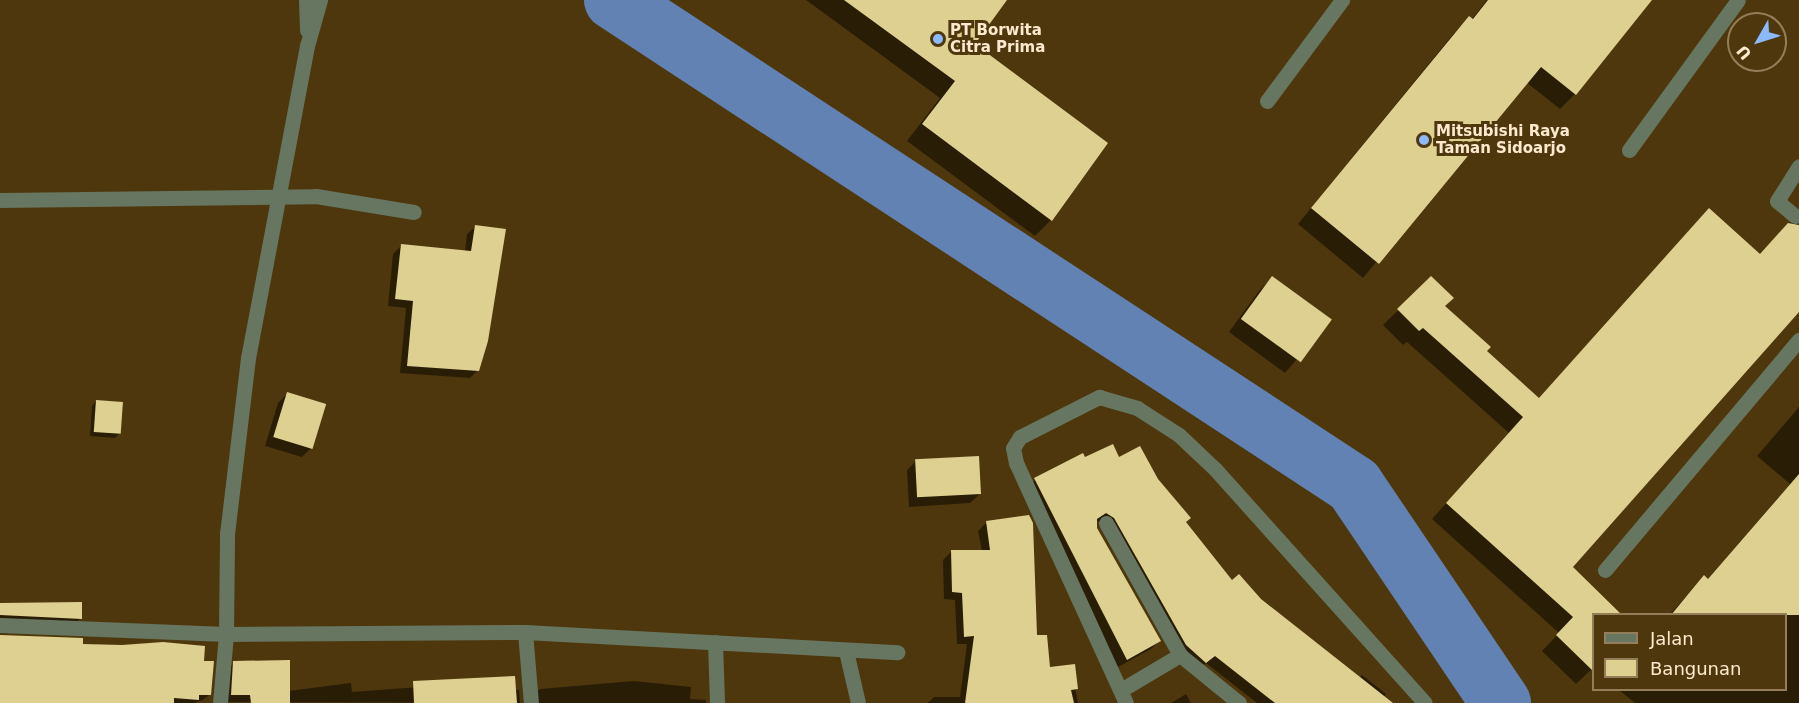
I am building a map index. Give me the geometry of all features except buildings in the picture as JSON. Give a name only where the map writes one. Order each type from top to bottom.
[{"type":"street","points":[[306,0],[307,46]]},
{"type":"street","points":[[220,703],[226,634],[227,534],[248,358],[307,46],[320,0]]},
{"type":"street","points":[[1267,100],[1342,0]]},
{"type":"street","points":[[1629,150],[1738,0]]},
{"type":"street","points":[[1795,216],[1777,201],[1799,166]]},
{"type":"street","points":[[0,201],[316,196],[414,212]]},
{"type":"street","points":[[1605,570],[1799,340]]},
{"type":"street","points":[[1180,656],[1123,697],[1016,463],[1013,448],[1020,437],[1099,397],[1137,408],[1179,435],[1215,469],[1425,703]]},
{"type":"street","points":[[1106,523],[1180,656],[1239,703]]},
{"type":"street","points":[[0,625],[226,634],[525,632],[897,652]]},
{"type":"street","points":[[525,632],[531,703]]},
{"type":"street","points":[[715,642],[717,703]]},
{"type":"street","points":[[846,651],[858,703]]},
{"type":"waterway","points":[[614,0],[1354,485],[1501,703]]},
{"type":"place","name":"PT Borwita Citra Prima","points":[[938,39]]},
{"type":"place","name":"Mitsubishi Raya Taman Sidoarjo","points":[[1424,140]]}]
